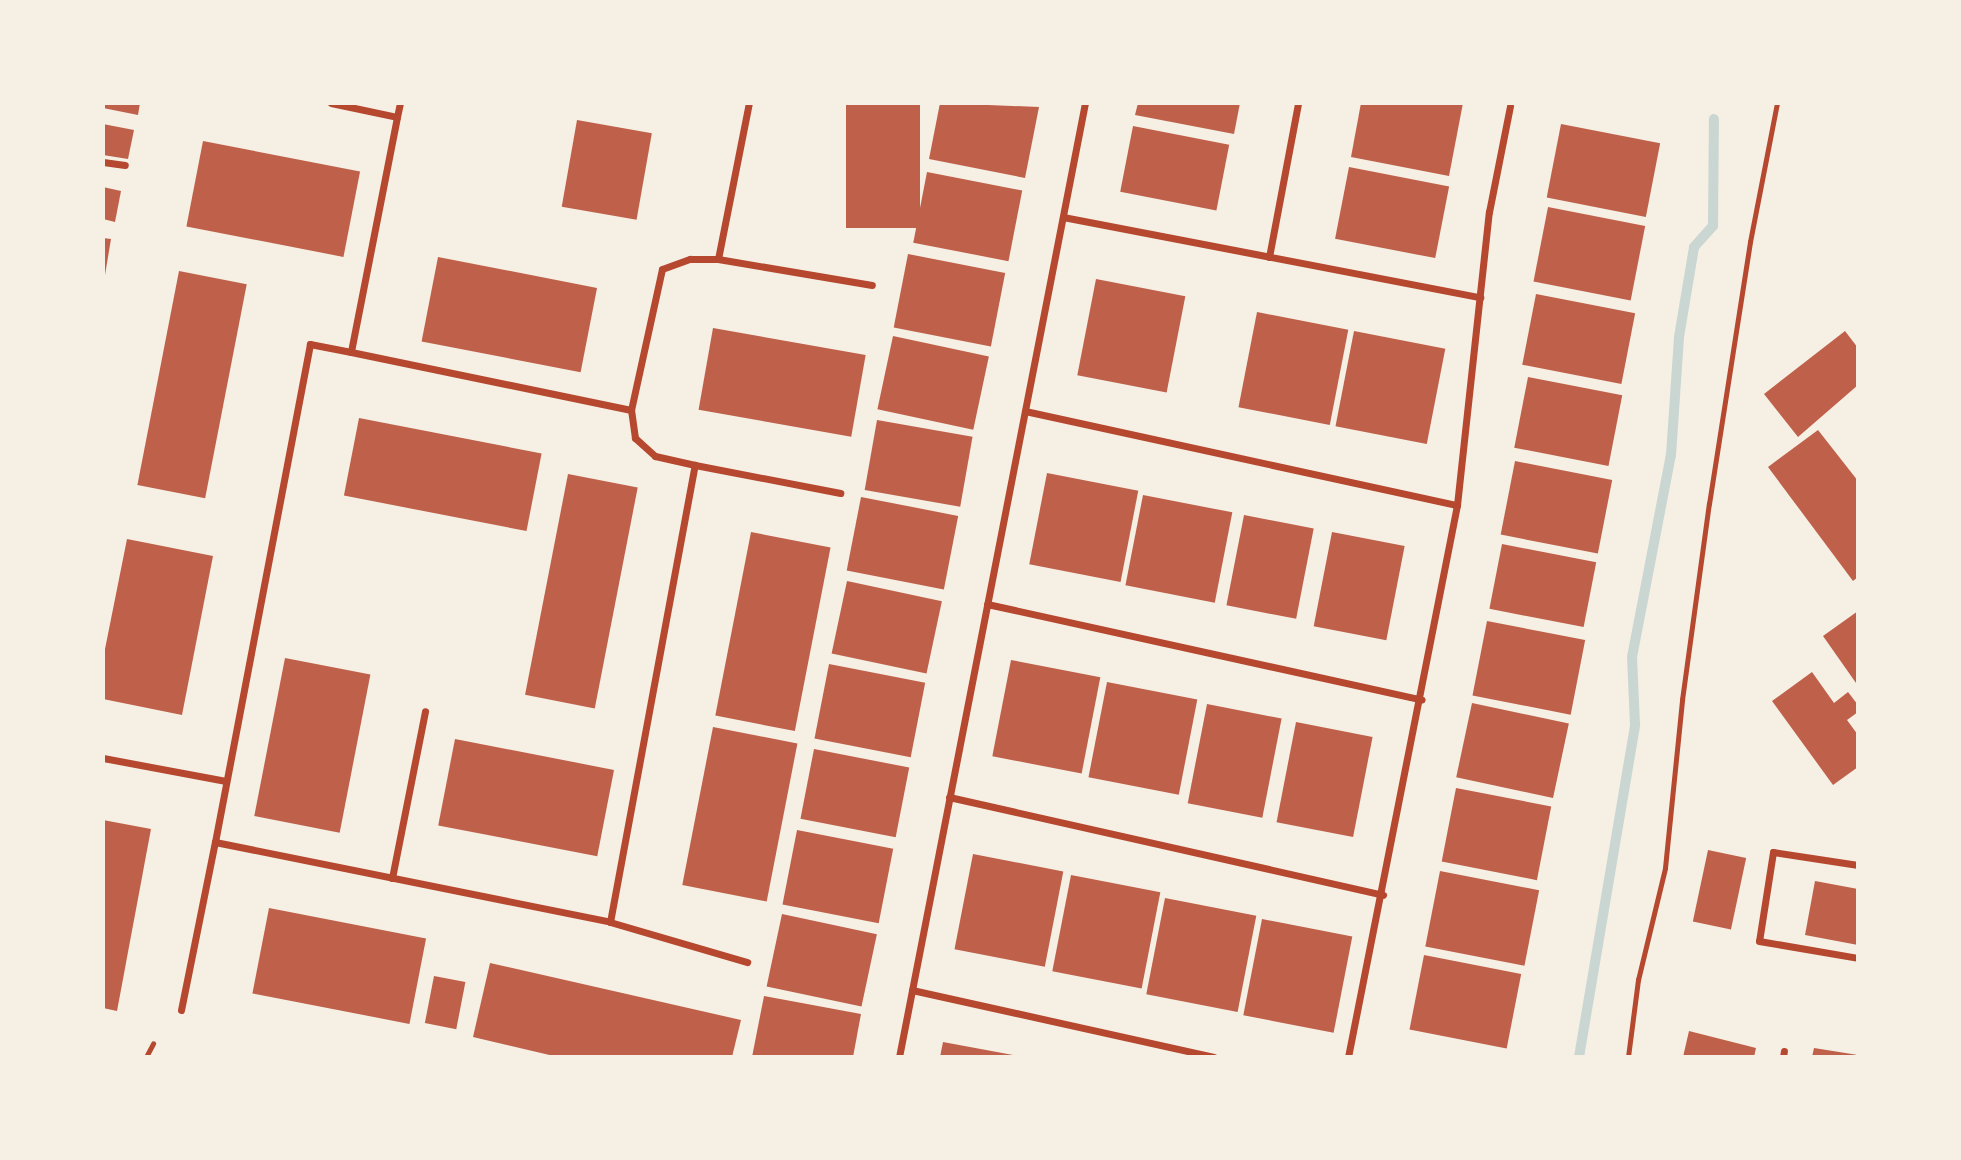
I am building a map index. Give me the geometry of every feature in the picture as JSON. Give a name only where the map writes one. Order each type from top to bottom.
[{"type":"street","points":[[331,103],[397,117]]},
{"type":"street","points":[[351,352],[400,103]]},
{"type":"street","points":[[718,259],[749,103]]},
{"type":"street","points":[[899,1057],[1085,103]]},
{"type":"street","points":[[1269,257],[1298,103]]},
{"type":"street","points":[[1348,1057],[1422,700],[1457,505],[1489,212],[1510,106]]},
{"type":"street","points":[[103,162],[125,165]]},
{"type":"street","points":[[1063,217],[1480,297]]},
{"type":"street","points":[[840,493],[656,456],[635,438],[631,410],[662,269],[690,259],[718,259],[872,285]]},
{"type":"street","points":[[181,1010],[310,344],[631,410]]},
{"type":"street","points":[[1025,411],[1457,505]]},
{"type":"street","points":[[610,922],[695,464]]},
{"type":"street","points":[[987,604],[1422,700]]},
{"type":"street","points":[[392,878],[425,711]]},
{"type":"street","points":[[103,758],[226,781]]},
{"type":"street","points":[[949,797],[1383,895]]},
{"type":"street","points":[[215,842],[610,922],[747,961]]},
{"type":"street","points":[[1858,865],[1773,852],[1759,941],[1858,958]]},
{"type":"street","points":[[912,990],[1214,1057]]},
{"type":"path","points":[[1628,1057],[1638,980],[1665,868],[1682,700],[1707,517],[1750,242],[1777,103]]},
{"type":"path","points":[[146,1057],[153,1044]]},
{"type":"building","points":[[103,103],[140,103],[138,115],[103,108]]},
{"type":"building","points":[[846,103],[920,103],[920,228],[846,228]]},
{"type":"building","points":[[940,103],[1039,107],[1025,178],[929,159]]},
{"type":"building","points":[[1138,103],[1240,103],[1234,134],[1135,115]]},
{"type":"building","points":[[1361,103],[1463,103],[1449,176],[1351,157]]},
{"type":"building","points":[[577,120],[652,133],[637,220],[562,207]]},
{"type":"building","points":[[103,124],[134,130],[128,159],[103,155]]},
{"type":"building","points":[[1561,124],[1660,143],[1646,217],[1547,198]]},
{"type":"building","points":[[1133,126],[1229,145],[1216,210],[1120,192]]},
{"type":"building","points":[[203,141],[360,172],[343,257],[186,226]]},
{"type":"building","points":[[1349,167],[1449,186],[1435,258],[1335,239]]},
{"type":"building","points":[[927,172],[1022,191],[1008,261],[913,243]]},
{"type":"building","points":[[103,187],[121,191],[115,222],[103,219]]},
{"type":"building","points":[[1548,207],[1645,226],[1631,300],[1533,282]]},
{"type":"building","points":[[103,238],[111,239],[105,275],[103,275]]},
{"type":"building","points":[[908,254],[1005,273],[991,347],[894,328]]},
{"type":"building","points":[[438,257],[597,288],[581,372],[422,341]]},
{"type":"building","points":[[179,271],[247,284],[205,498],[137,485]]},
{"type":"building","points":[[1096,279],[1185,296],[1167,393],[1077,375]]},
{"type":"building","points":[[1536,294],[1635,313],[1621,384],[1522,365]]},
{"type":"building","points":[[1257,312],[1348,330],[1330,425],[1238,407]]},
{"type":"building","points":[[713,328],[866,355],[851,437],[699,410]]},
{"type":"building","points":[[1354,331],[1445,349],[1427,444],[1335,426]]},
{"type":"building","points":[[1845,331],[1858,348],[1858,385],[1798,437],[1764,394]]},
{"type":"building","points":[[893,336],[989,356],[973,430],[877,409]]},
{"type":"building","points":[[1528,377],[1622,395],[1608,466],[1514,448]]},
{"type":"building","points":[[359,418],[542,453],[527,531],[344,496]]},
{"type":"building","points":[[877,420],[973,437],[960,507],[865,490]]},
{"type":"building","points":[[1818,430],[1858,481],[1858,577],[1853,581],[1768,467]]},
{"type":"building","points":[[1515,461],[1612,480],[1598,554],[1501,535]]},
{"type":"building","points":[[1047,473],[1138,491],[1121,582],[1029,564]]},
{"type":"building","points":[[568,474],[638,488],[595,708],[525,695]]},
{"type":"building","points":[[1143,495],[1232,512],[1215,603],[1125,585]]},
{"type":"building","points":[[861,497],[958,516],[944,590],[847,571]]},
{"type":"building","points":[[1244,515],[1314,529],[1296,619],[1226,605]]},
{"type":"building","points":[[751,532],[831,547],[795,731],[715,716]]},
{"type":"building","points":[[1332,532],[1405,546],[1386,640],[1314,626]]},
{"type":"building","points":[[127,539],[213,556],[182,715],[103,699],[103,659]]},
{"type":"building","points":[[1502,544],[1596,562],[1584,627],[1489,609]]},
{"type":"building","points":[[847,581],[942,601],[926,674],[832,653]]},
{"type":"building","points":[[1858,611],[1858,682],[1856,683],[1823,636]]},
{"type":"building","points":[[1487,621],[1585,640],[1571,715],[1472,696]]},
{"type":"building","points":[[285,658],[370,675],[340,833],[254,816]]},
{"type":"building","points":[[1011,660],[1100,677],[1082,774],[992,756]]},
{"type":"building","points":[[829,664],[925,683],[911,757],[814,739]]},
{"type":"building","points":[[1812,672],[1834,703],[1848,692],[1858,705],[1858,712],[1847,720],[1858,735],[1858,767],[1833,785],[1772,701]]},
{"type":"building","points":[[1107,682],[1197,700],[1179,795],[1088,777]]},
{"type":"building","points":[[1472,703],[1569,724],[1553,798],[1456,777]]},
{"type":"building","points":[[1207,704],[1282,719],[1262,818],[1188,803]]},
{"type":"building","points":[[1296,722],[1373,737],[1353,837],[1277,822]]},
{"type":"building","points":[[713,727],[797,743],[767,901],[682,885]]},
{"type":"building","points":[[455,739],[614,770],[597,856],[438,825]]},
{"type":"building","points":[[814,749],[909,768],[896,837],[800,819]]},
{"type":"building","points":[[1456,788],[1551,807],[1537,880],[1442,862]]},
{"type":"building","points":[[103,820],[151,829],[117,1011],[103,1008]]},
{"type":"building","points":[[797,830],[893,849],[879,923],[782,905]]},
{"type":"building","points":[[1708,850],[1746,858],[1731,930],[1693,921]]},
{"type":"building","points":[[973,854],[1063,872],[1045,967],[954,949]]},
{"type":"building","points":[[1440,871],[1539,890],[1524,966],[1425,947]]},
{"type":"building","points":[[1071,875],[1160,892],[1142,989],[1052,971]]},
{"type":"building","points":[[1815,881],[1858,889],[1858,945],[1805,935]]},
{"type":"building","points":[[1165,898],[1256,916],[1238,1012],[1146,994]]},
{"type":"building","points":[[269,908],[426,939],[409,1024],[252,993]]},
{"type":"building","points":[[782,914],[877,934],[861,1007],[767,986]]},
{"type":"building","points":[[1262,919],[1352,937],[1334,1033],[1243,1015]]},
{"type":"building","points":[[1424,955],[1521,974],[1507,1048],[1409,1030]]},
{"type":"building","points":[[490,963],[741,1020],[732,1057],[558,1057],[473,1037]]},
{"type":"building","points":[[434,976],[465,982],[456,1029],[425,1023]]},
{"type":"building","points":[[764,996],[861,1014],[853,1057],[752,1057]]},
{"type":"building","points":[[1689,1031],[1756,1048],[1754,1057],[1683,1057]]},
{"type":"building","points":[[943,1042],[1013,1055],[1013,1057],[940,1057]]},
{"type":"building","points":[[1814,1048],[1858,1055],[1858,1057],[1812,1057]]},
{"type":"waterway","points":[[1579,1057],[1635,725],[1632,657],[1671,455],[1679,337],[1694,247],[1713,226],[1714,119]]}]
